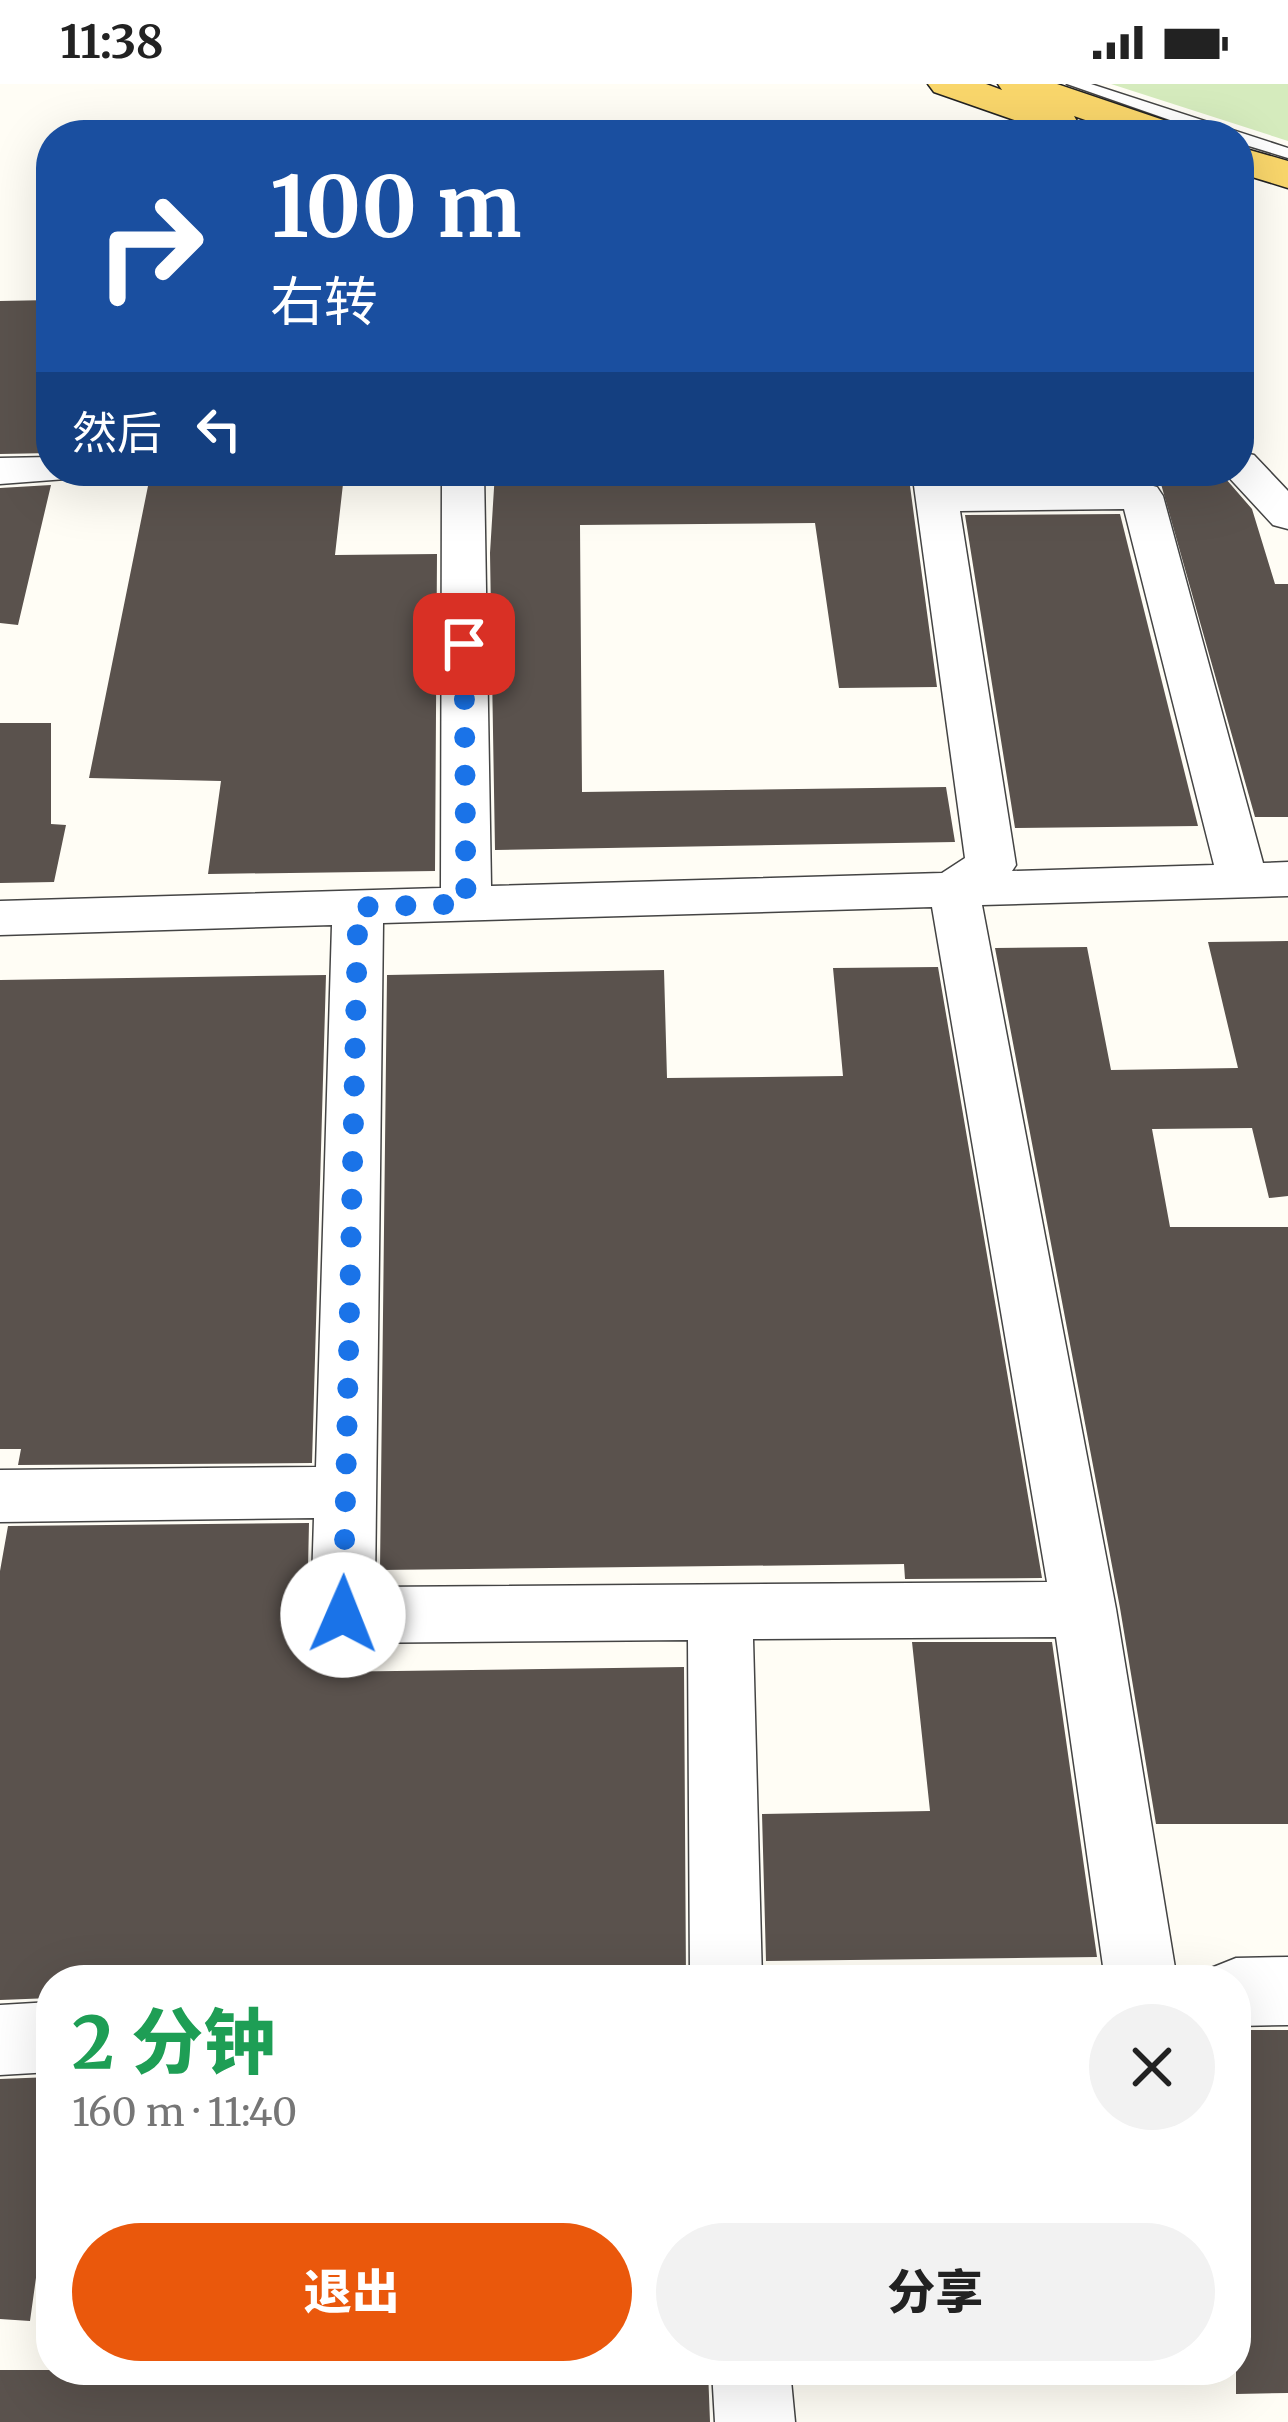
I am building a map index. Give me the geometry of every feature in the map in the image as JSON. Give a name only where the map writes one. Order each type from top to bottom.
[{"type":"main road","points":[[948,84],[1050,120]]},
{"type":"main road","points":[[1018,84],[1123,120]]},
{"type":"main road","points":[[1254,164],[1288,175]]},
{"type":"main road","points":[[1254,189],[1288,200]]},
{"type":"street","points":[[0,471],[36,470]]},
{"type":"street","points":[[1254,480],[1288,516]]},
{"type":"street","points":[[463,486],[466,904]]},
{"type":"street","points":[[934,486],[991,865],[954,888]]},
{"type":"street","points":[[0,918],[1265,879],[1142,496],[953,486]]},
{"type":"street","points":[[954,888],[1084,1610],[1139,1965]]},
{"type":"street","points":[[358,907],[343,1615],[1084,1610]]},
{"type":"street","points":[[0,1496],[346,1492]]},
{"type":"street","points":[[720,1612],[726,1965]]},
{"type":"street","points":[[1251,1992],[1288,1991]]},
{"type":"street","points":[[0,2040],[36,2038]]},
{"type":"street","points":[[752,2385],[755,2422]]},
{"type":"lane","points":[[1075,84],[1184,120]]},
{"type":"lane","points":[[1254,143],[1288,153]]},
{"type":"green space","points":[[1111,84],[1288,84],[1288,141],[1254,130],[1254,120],[1223,120]]},
{"type":"building","points":[[36,300],[36,453],[0,454],[0,301]]},
{"type":"building","points":[[51,486],[18,625],[0,623],[0,488]]},
{"type":"building","points":[[148,486],[343,486],[335,555],[437,554],[435,871],[208,874],[221,781],[89,778]]},
{"type":"building","points":[[494,486],[910,486],[937,687],[839,688],[815,523],[580,525],[582,792],[946,787],[955,842],[495,850],[490,553]]},
{"type":"building","points":[[1162,486],[1232,486],[1252,509],[1275,584],[1288,584],[1288,817],[1255,817]]},
{"type":"building","points":[[1120,514],[1198,826],[1015,828],[965,515]]},
{"type":"building","points":[[0,723],[51,723],[51,824],[66,825],[54,882],[0,883]]},
{"type":"building","points":[[1288,941],[1288,1196],[1269,1198],[1252,1128],[1152,1129],[1170,1227],[1288,1227],[1288,1824],[1156,1824],[1120,1608],[995,948],[1087,947],[1111,1070],[1238,1068],[1208,942]]},
{"type":"building","points":[[938,967],[1042,1578],[905,1579],[904,1564],[380,1570],[387,975],[664,970],[667,1078],[843,1076],[833,968]]},
{"type":"building","points":[[326,975],[312,1463],[18,1465],[21,1449],[0,1449],[0,980]]},
{"type":"building","points":[[309,1523],[307,1615],[322,1640],[320,1672],[684,1667],[686,1965],[36,1965],[36,1999],[0,2000],[0,1571],[8,1526]]},
{"type":"building","points":[[912,1642],[1052,1642],[1097,1957],[766,1961],[762,1814],[930,1811]]},
{"type":"building","points":[[1251,2030],[1288,2030],[1288,2393],[1236,2394],[1236,2385],[1251,2385]]},
{"type":"building","points":[[36,2078],[36,2278],[30,2321],[0,2319],[0,2079]]},
{"type":"building","points":[[0,2370],[36,2370],[36,2385],[709,2385],[710,2422],[0,2422]]},
{"type":"route","points":[[343,1615],[358,907],[466,904],[464,644]]}]
